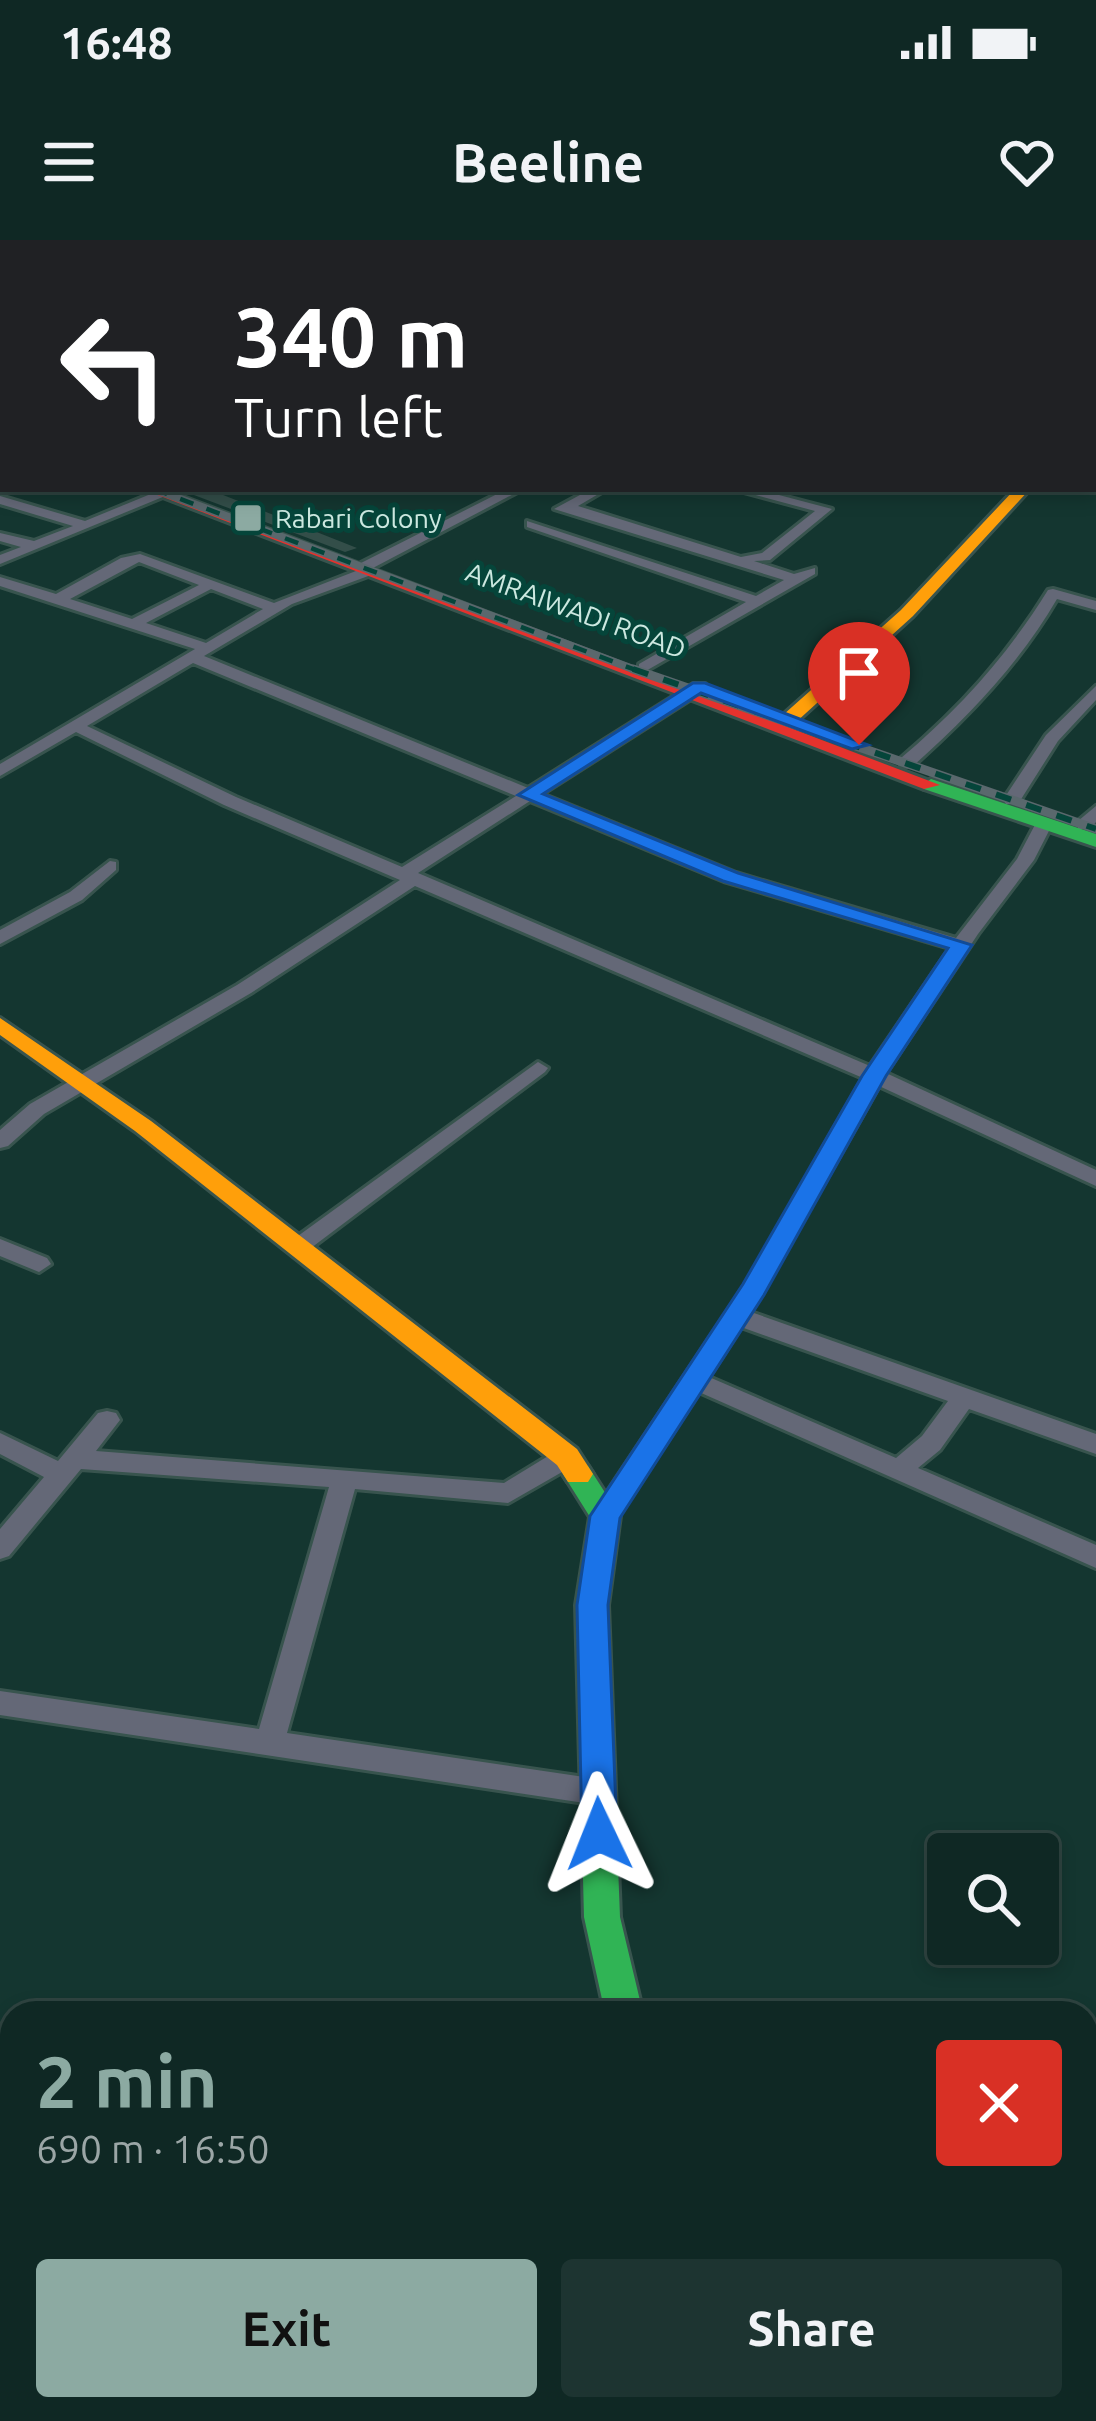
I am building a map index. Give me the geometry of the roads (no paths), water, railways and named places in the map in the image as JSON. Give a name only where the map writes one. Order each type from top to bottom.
[{"type":"main road","name":"AMRAIWADI ROAD","points":[[164,492],[644,667],[692,691],[789,719],[1093,827]]},
{"type":"main road","points":[[789,719],[907,613],[1020,492]]},
{"type":"main road","points":[[366,569],[1044,823],[1093,827]]},
{"type":"main road","points":[[0,1025],[299,1246],[567,1457],[605,1516],[592,1605],[602,1917],[621,2001]]},
{"type":"street","points":[[721,240],[756,240]]},
{"type":"street","points":[[0,560],[159,492]]},
{"type":"street","points":[[0,771],[274,608],[366,569],[511,492]]},
{"type":"street","points":[[595,492],[532,524],[756,601]]},
{"type":"street","points":[[741,563],[753,556],[765,557],[825,509],[754,492]]},
{"type":"street","points":[[809,506],[830,492]]},
{"type":"street","points":[[0,500],[84,525]]},
{"type":"street","points":[[566,506],[741,563],[802,575],[644,667]]},
{"type":"street","points":[[0,537],[35,546]]},
{"type":"street","points":[[57,600],[133,558],[274,608]]},
{"type":"street","points":[[0,581],[134,624],[730,877],[961,945]]},
{"type":"street","points":[[134,624],[207,586]]},
{"type":"street","points":[[907,762],[982,693],[1027,641],[1053,593],[1096,606]]},
{"type":"street","points":[[0,1141],[37,1109],[244,989],[528,795],[692,691]]},
{"type":"street","points":[[1012,800],[1052,738],[1096,691]]},
{"type":"street","points":[[75,726],[230,801],[874,1076],[1096,1179]]},
{"type":"street","points":[[605,1516],[736,1316],[874,1076],[961,945],[1025,860],[1044,823]]},
{"type":"street","points":[[0,938],[76,896],[110,866]]},
{"type":"street","points":[[299,1246],[538,1068]]},
{"type":"street","points":[[0,1247],[39,1264]]},
{"type":"street","points":[[736,1316],[1096,1444]]},
{"type":"street","points":[[694,1380],[1096,1557]]},
{"type":"street","points":[[897,1471],[932,1443],[964,1397]]},
{"type":"street","points":[[0,1548],[106,1420]]},
{"type":"street","points":[[0,1443],[68,1467],[345,1478],[508,1493],[567,1457]]},
{"type":"street","points":[[270,1743],[345,1478]]},
{"type":"street","points":[[0,1703],[598,1792]]},
{"type":"railway","points":[[162,492],[633,669]]},
{"type":"railway","points":[[633,669],[1096,829]]},
{"type":"railway","points":[[633,669],[641,672]]},
{"type":"place","name":"Rabari Colony","points":[[248,518]]}]
